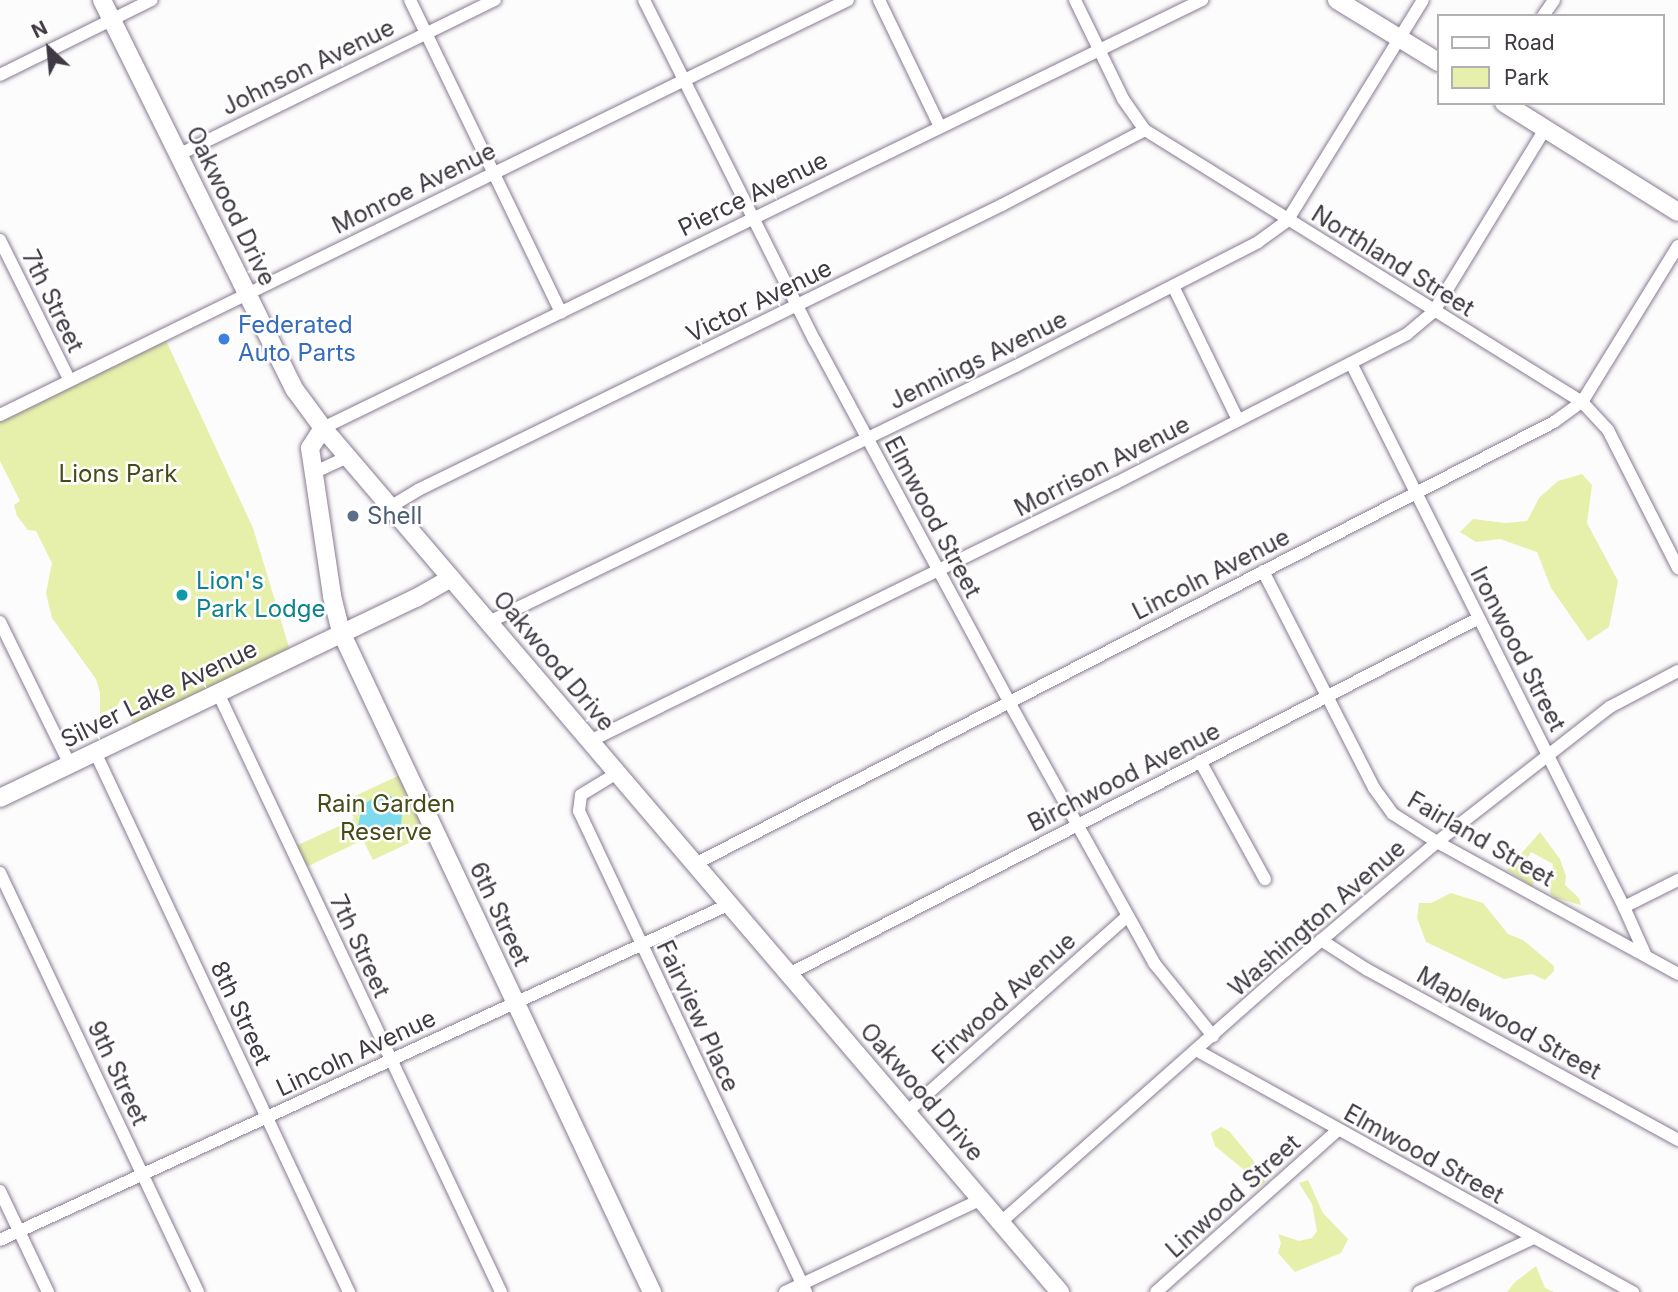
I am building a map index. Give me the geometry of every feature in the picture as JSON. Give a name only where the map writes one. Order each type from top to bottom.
[{"type":"street","name":"Oakwood Drive","points":[[102,0],[295,390],[323,428],[1060,1292]]},
{"type":"street","points":[[0,75],[152,0]]},
{"type":"street","points":[[410,0],[561,312]]},
{"type":"street","name":"Johnson Avenue","points":[[178,155],[495,0]]},
{"type":"street","name":"Elmwood Street","points":[[645,0],[797,306],[1009,702],[1162,976],[1213,1036]]},
{"type":"street","name":"Monroe Avenue","points":[[0,415],[848,0]]},
{"type":"street","points":[[879,0],[940,127]]},
{"type":"street","name":"Northland Street","points":[[1075,0],[1123,99],[1145,130],[1287,221],[1582,402],[1608,430],[1678,568]]},
{"type":"street","name":"Pierce Avenue","points":[[323,428],[1202,0]]},
{"type":"street","points":[[1337,0],[1436,61]]},
{"type":"street","name":"Jennings Avenue","points":[[489,622],[1258,242],[1287,221],[1423,0]]},
{"type":"street","points":[[1507,105],[1678,212]]},
{"type":"street","name":"Morrison Avenue","points":[[590,741],[1407,334],[1434,311],[1545,129]]},
{"type":"street","name":"Victor Avenue","points":[[390,506],[1002,205],[1145,130]]},
{"type":"street","name":"7th Street","points":[[0,240],[69,379]]},
{"type":"street","name":"Lincoln Avenue","points":[[695,864],[1554,422],[1582,402],[1678,246]]},
{"type":"street","points":[[1173,286],[1238,420]]},
{"type":"street","name":"Ironwood Street","points":[[1351,363],[1625,907],[1645,954]]},
{"type":"street","name":"6th Street","points":[[323,428],[310,448],[332,596],[341,632],[652,1292]]},
{"type":"street","points":[[313,472],[347,457]]},
{"type":"street","name":"Fairland Street","points":[[1263,572],[1383,801],[1408,825],[1678,974]]},
{"type":"street","name":"Silver Lake Avenue","points":[[0,798],[452,578]]},
{"type":"street","name":"Birchwood Avenue","points":[[789,974],[1479,618]]},
{"type":"street","points":[[0,622],[70,765]]},
{"type":"street","name":"Washington Avenue","points":[[1001,1222],[1321,940],[1437,842],[1610,707],[1678,671]]},
{"type":"street","name":"7th Street","points":[[218,693],[501,1292]]},
{"type":"street","name":"8th Street","points":[[94,752],[349,1292]]},
{"type":"street","points":[[1200,761],[1265,879]]},
{"type":"street","name":"Fairview Place","points":[[617,773],[581,795],[579,811],[804,1288]]},
{"type":"street","name":"9th Street","points":[[0,873],[198,1292]]},
{"type":"street","points":[[1625,907],[1678,880]]},
{"type":"street","name":"Lincoln Avenue","points":[[0,1240],[730,904]]},
{"type":"street","name":"Firwood Avenue","points":[[908,1111],[1128,916]]},
{"type":"street","name":"Maplewood Street","points":[[1321,940],[1366,969],[1678,1140]]},
{"type":"street","name":"Elmwood Street","points":[[1196,1050],[1633,1292]]},
{"type":"street","name":"Linwood Street","points":[[1156,1292],[1338,1130]]},
{"type":"street","points":[[0,1191],[48,1292]]},
{"type":"street","points":[[785,1292],[804,1288],[982,1199]]},
{"type":"street","points":[[1419,1292],[1534,1238]]},
{"type":"green space","name":"Lions Park","points":[[163,334],[253,528],[292,657],[137,732],[121,699],[117,706],[100,714],[100,693],[96,679],[52,618],[46,593],[52,563],[36,531],[28,530],[17,516],[14,505],[20,501],[0,461],[0,415]]},
{"type":"green space","points":[[1582,474],[1592,485],[1587,523],[1618,581],[1609,627],[1588,641],[1551,588],[1537,552],[1500,539],[1476,542],[1460,532],[1473,519],[1506,523],[1527,521],[1539,498],[1558,481]]},
{"type":"green space","name":"Rain Garden Reserve","points":[[400,775],[428,834],[373,860],[363,840],[306,867],[296,846],[354,819],[346,800]]},
{"type":"green space","points":[[1540,832],[1560,859],[1566,876],[1565,885],[1579,898],[1581,905],[1556,898],[1550,893],[1553,864],[1531,852],[1524,864],[1530,868],[1535,881],[1532,886],[1507,870]]},
{"type":"green space","points":[[1451,893],[1483,903],[1508,934],[1523,940],[1554,966],[1554,971],[1545,980],[1532,974],[1504,979],[1426,942],[1417,918],[1419,903],[1431,903]]},
{"type":"green space","points":[[1221,1127],[1229,1131],[1254,1161],[1265,1182],[1256,1190],[1243,1169],[1215,1146],[1211,1133]]},
{"type":"green space","points":[[1308,1180],[1323,1213],[1348,1239],[1341,1253],[1295,1272],[1278,1253],[1281,1243],[1278,1234],[1299,1241],[1312,1238],[1317,1231],[1312,1204],[1299,1183]]},
{"type":"green space","points":[[1536,1266],[1545,1288],[1554,1292],[1507,1292],[1514,1283]]},
{"type":"water","points":[[377,795],[391,796],[402,814],[401,826],[391,835],[358,826],[362,806]]},
{"type":"place","name":"Federated Auto Parts","points":[[224,339]]},
{"type":"place","name":"Shell","points":[[353,516]]},
{"type":"place","name":"Lion's Park Lodge","points":[[182,595]]}]
